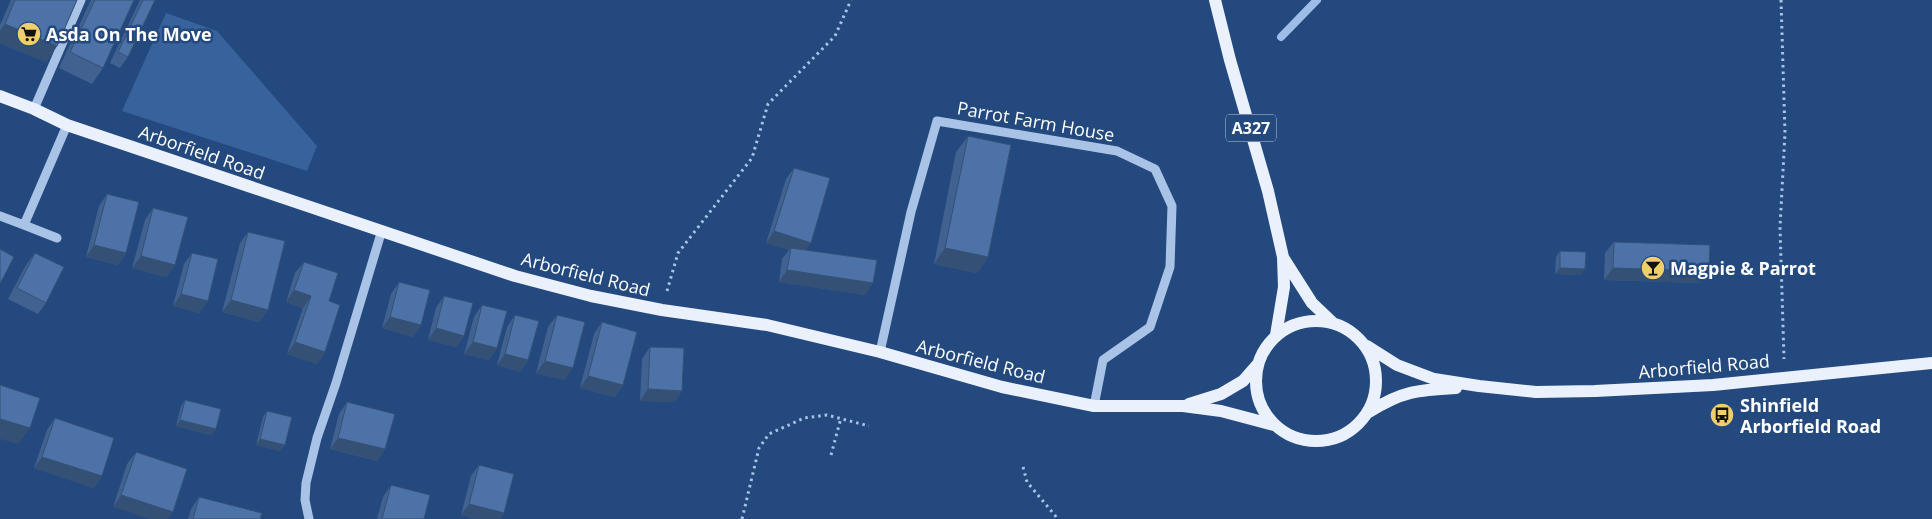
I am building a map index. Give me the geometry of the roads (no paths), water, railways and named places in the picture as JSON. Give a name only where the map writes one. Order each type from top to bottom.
[{"type":"main road","name":"A327","points":[[1215,0],[1230,60],[1268,191],[1283,257],[1284,287],[1276,335]]},
{"type":"main road","name":"Arborfield Road","points":[[0,96],[34,109],[67,125],[515,276],[591,296],[662,310],[766,325],[880,352],[1002,387],[1094,406],[1183,406],[1221,410],[1274,426]]},
{"type":"main road","name":"A327","points":[[1283,257],[1312,303],[1332,322]]},
{"type":"main road","name":"A327","points":[[1311,320],[1332,322],[1347,328],[1367,346],[1376,368],[1377,384],[1374,401],[1368,412],[1343,435],[1326,441],[1306,441],[1287,434],[1274,426],[1261,406],[1256,392],[1258,364],[1266,346],[1276,335],[1292,325],[1311,320]]},
{"type":"main road","name":"Arborfield Road","points":[[1367,346],[1397,365],[1434,379],[1536,392],[1713,385],[1932,363]]},
{"type":"main road","name":"Arborfield Road","points":[[1183,406],[1221,394],[1243,381],[1258,364]]},
{"type":"main road","name":"Arborfield Road","points":[[1368,412],[1388,399],[1414,391],[1479,386]]},
{"type":"street","points":[[34,109],[81,0]]},
{"type":"street","name":"Parrot Farm House","points":[[880,352],[911,212],[936,121],[1117,151],[1155,169],[1172,206],[1170,266],[1150,327],[1103,360],[1094,406]]},
{"type":"street","points":[[24,224],[67,125]]},
{"type":"street","points":[[0,216],[56,238]]},
{"type":"street","points":[[309,519],[305,500],[306,483],[317,438],[336,384],[382,230]]},
{"type":"waterway","points":[[1281,37],[1317,0]]},
{"type":"place","name":"Asda On The Move","points":[[29,34]]},
{"type":"place","name":"Magpie & Parrot","points":[[1653,268]]},
{"type":"place","name":"Shinfield Arborfield Road","points":[[1722,415]]}]
